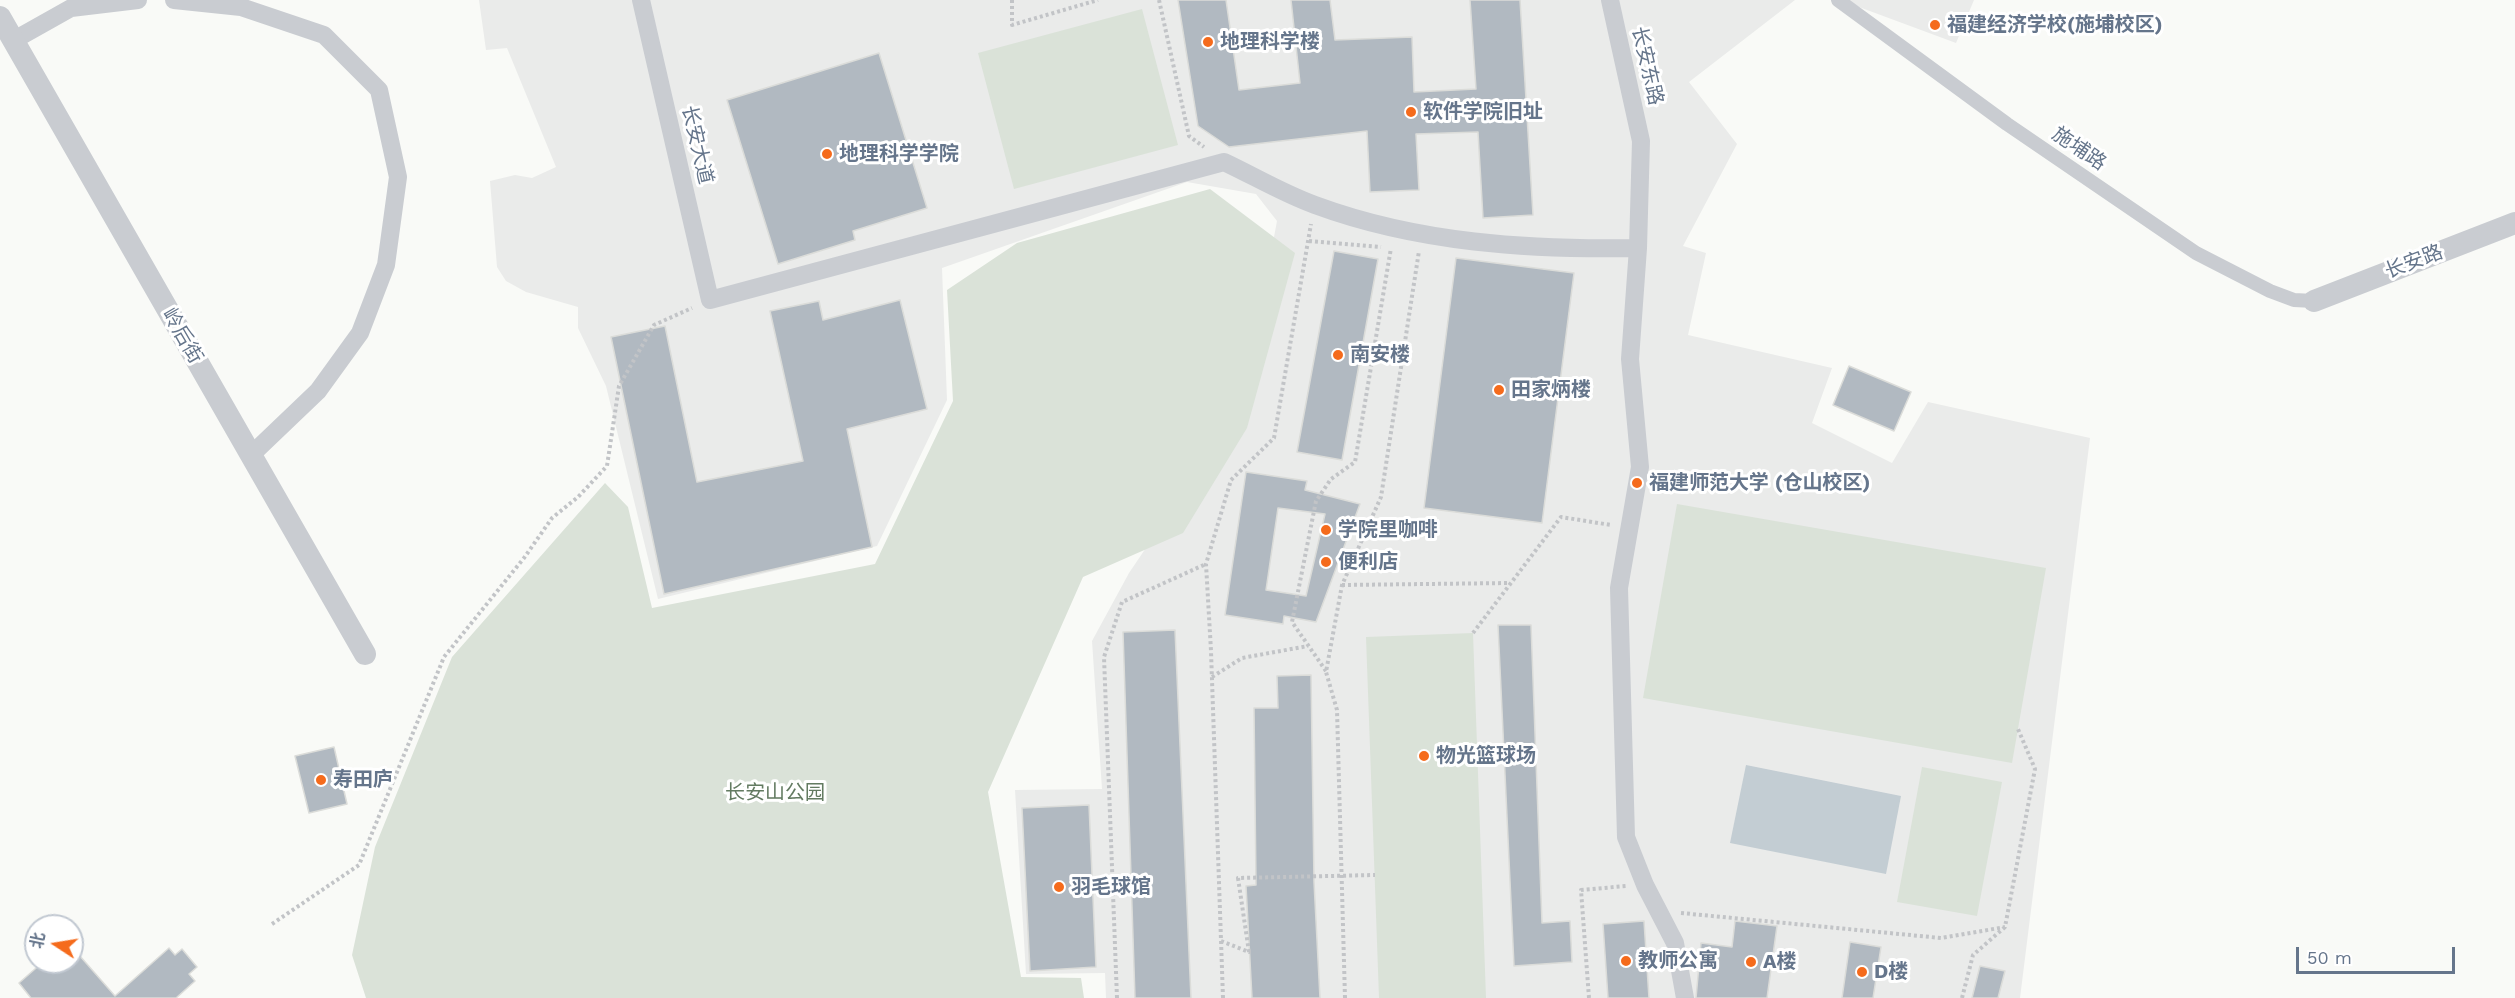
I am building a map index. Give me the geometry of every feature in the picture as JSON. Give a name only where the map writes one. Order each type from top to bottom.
[{"type":"street","points":[[14,40],[71,8],[138,0]]},
{"type":"street","points":[[174,0],[241,7],[324,35],[379,90],[398,177],[386,265],[360,333],[318,391],[250,456]]},
{"type":"street","name":"长安大道","points":[[641,0],[710,300]]},
{"type":"street","name":"长安东路","points":[[1610,0],[1641,141],[1638,248],[1630,358],[1640,467],[1619,588],[1626,837],[1645,885],[1675,943],[1685,998]]},
{"type":"street","name":"施埔路","points":[[1838,0],[2007,124],[2196,253],[2270,291],[2294,300],[2314,301]]},
{"type":"street","name":"岭后街","points":[[0,17],[250,456],[366,654]]},
{"type":"street","points":[[710,300],[1224,162],[1314,205],[1421,236],[1577,249],[1638,248]]},
{"type":"street","name":"长安路","points":[[2314,301],[2515,223]]},
{"type":"path","points":[[1012,0],[1012,25],[1098,0]]},
{"type":"path","points":[[1159,0],[1189,136],[1224,162]]},
{"type":"path","points":[[1223,998],[1206,564],[1231,480],[1275,438],[1314,205]]},
{"type":"path","points":[[1326,672],[1342,585],[1381,497],[1421,236]]},
{"type":"path","points":[[1309,241],[1392,248],[1354,462],[1331,479],[1316,501],[1292,622],[1326,672],[1336,710],[1345,998]]},
{"type":"path","points":[[272,924],[341,874],[359,865],[444,657],[524,558],[552,518],[578,497],[607,466],[619,386],[654,325],[710,300]]},
{"type":"path","points":[[1473,633],[1561,517],[1629,528]]},
{"type":"path","points":[[1117,998],[1104,657],[1122,602],[1206,564]]},
{"type":"path","points":[[1342,585],[1509,583]]},
{"type":"path","points":[[1212,677],[1242,658],[1308,646]]},
{"type":"path","points":[[1962,998],[1973,955],[2005,927],[2035,769],[2018,729]]},
{"type":"path","points":[[1221,941],[1249,952],[1238,878],[1375,875]]},
{"type":"path","points":[[1589,998],[1581,890],[1645,885]]},
{"type":"path","points":[[1658,910],[1941,938],[2005,927]]},
{"type":"shaded area","name":"福建师范大学 (仓山校区)","points":[[479,0],[1795,0],[1689,82],[1737,144],[1683,246],[1706,253],[1688,335],[1832,368],[1812,423],[1892,463],[1928,402],[2090,438],[2020,998],[1106,998],[1105,973],[1026,974],[1015,790],[1102,789],[1092,641],[1129,573],[1202,465],[1245,391],[1277,221],[1256,194],[1187,182],[942,268],[947,400],[877,546],[658,599],[606,386],[578,328],[578,307],[526,292],[506,281],[497,267],[490,181],[515,175],[532,178],[556,167],[507,48],[486,50]]},
{"type":"shaded area","name":"福建经济学校(施埔校区)","points":[[1848,0],[1974,0],[1956,43],[1859,7]]},
{"type":"shaded area","points":[[1746,765],[1901,796],[1886,874],[1730,843]]},
{"type":"green space","points":[[1142,9],[1178,145],[1014,189],[978,53]]},
{"type":"green space","name":"长安山公园","points":[[1210,189],[1295,253],[1247,428],[1183,533],[1083,577],[988,792],[1021,977],[1081,978],[1084,998],[366,998],[352,955],[375,847],[452,657],[605,483],[628,507],[652,608],[875,564],[953,401],[947,290],[1017,243]]},
{"type":"green space","points":[[1677,504],[2046,568],[2012,763],[1643,698]]},
{"type":"green space","name":"物光篮球场","points":[[1473,633],[1486,998],[1379,998],[1366,637]]},
{"type":"green space","points":[[1922,767],[2002,782],[1977,916],[1897,902]]},
{"type":"building","points":[[1178,0],[1226,0],[1239,90],[1300,83],[1291,0],[1330,0],[1335,40],[1412,37],[1414,92],[1476,89],[1470,0],[1520,0],[1533,215],[1483,218],[1478,132],[1416,134],[1419,190],[1370,192],[1367,131],[1229,147],[1198,126]]},
{"type":"building","name":"地理科学学院","points":[[879,53],[927,208],[853,231],[855,240],[778,264],[727,100]]},
{"type":"building","name":"南安楼","points":[[1334,251],[1378,259],[1342,460],[1297,452]]},
{"type":"building","name":"田家炳楼","points":[[1456,258],[1574,273],[1542,523],[1424,508]]},
{"type":"building","points":[[900,300],[927,409],[847,429],[872,547],[664,594],[611,337],[665,326],[697,482],[803,461],[770,311],[819,301],[823,320]]},
{"type":"building","points":[[1849,366],[1911,392],[1894,431],[1833,405]]},
{"type":"building","points":[[1246,472],[1307,481],[1305,490],[1360,504],[1316,622],[1284,616],[1283,624],[1225,615]],"holes":[[[1278,508],[1325,514],[1306,596],[1266,590]]]},
{"type":"building","points":[[1498,625],[1531,625],[1542,923],[1570,921],[1572,962],[1514,966]]},
{"type":"building","points":[[1175,630],[1191,998],[1135,998],[1123,632]]},
{"type":"building","points":[[1311,675],[1314,882],[1320,998],[1252,998],[1246,886],[1256,885],[1254,708],[1278,708],[1277,676]]},
{"type":"building","name":"寿田庐","points":[[334,747],[347,804],[309,813],[295,756]]},
{"type":"building","name":"羽毛球馆","points":[[1089,805],[1096,967],[1030,971],[1022,808]]},
{"type":"building","name":"教师公寓","points":[[1644,921],[1649,998],[1608,998],[1603,924]]},
{"type":"building","name":"A楼","points":[[1735,921],[1777,926],[1767,998],[1696,998],[1701,943],[1732,947]]},
{"type":"building","name":"D楼","points":[[1850,942],[1881,947],[1873,998],[1842,998]]},
{"type":"building","points":[[169,948],[175,955],[182,949],[197,967],[189,974],[195,981],[176,998],[31,998],[19,983],[29,974],[84,974],[84,961],[115,996]]},
{"type":"building","points":[[1980,966],[2005,971],[1998,998],[1972,998]]},
{"type":"place","name":"福建经济学校(施埔校区)","points":[[1935,25]]},
{"type":"place","name":"地理科学楼","points":[[1208,42]]},
{"type":"place","name":"软件学院旧址","points":[[1411,112]]},
{"type":"place","name":"地理科学学院","points":[[827,154]]},
{"type":"place","name":"南安楼","points":[[1338,355]]},
{"type":"place","name":"田家炳楼","points":[[1499,390]]},
{"type":"place","name":"福建师范大学 (仓山校区)","points":[[1637,483]]},
{"type":"place","name":"学院里咖啡","points":[[1326,530]]},
{"type":"place","name":"便利店","points":[[1326,562]]},
{"type":"place","name":"物光篮球场","points":[[1424,756]]},
{"type":"place","name":"寿田庐","points":[[321,780]]},
{"type":"place","name":"羽毛球馆","points":[[1059,887]]},
{"type":"place","name":"教师公寓","points":[[1626,961]]},
{"type":"place","name":"A楼","points":[[1751,962]]},
{"type":"place","name":"D楼","points":[[1862,972]]}]
